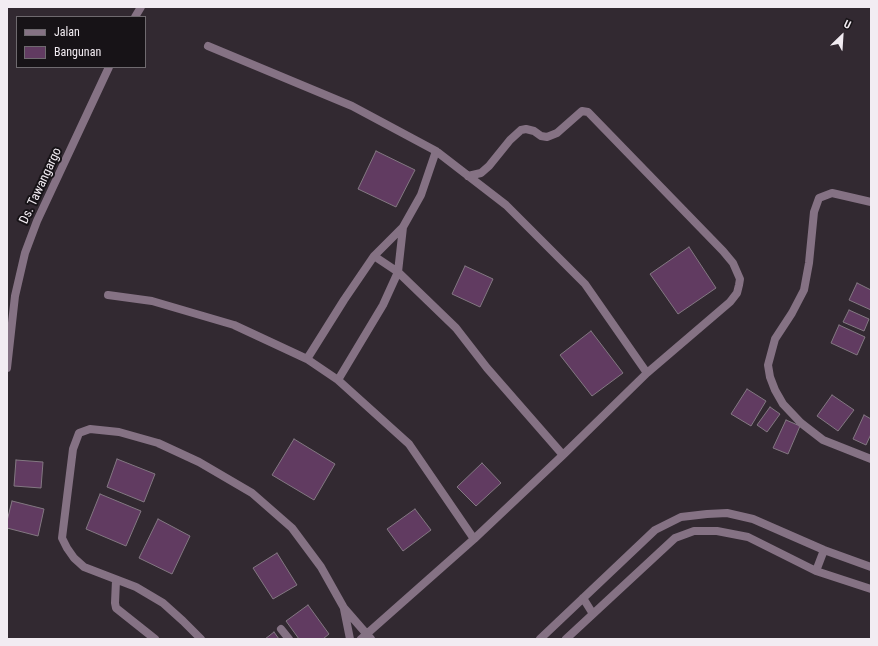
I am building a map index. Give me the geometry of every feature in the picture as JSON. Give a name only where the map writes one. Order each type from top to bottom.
[{"type":"street","points":[[136,16],[141,7]]},
{"type":"street","points":[[208,46],[352,106],[436,151],[506,205],[585,284],[647,373]]},
{"type":"street","name":"Ds. Tawangargo","points":[[7,368],[15,296],[25,253],[37,221],[110,68]]},
{"type":"street","points":[[201,639],[163,604],[136,587],[84,567],[74,558],[67,548],[62,538],[73,449],[79,433],[90,429],[119,432],[158,443],[199,462],[252,494],[292,528],[321,567],[344,608],[366,637],[474,539],[647,373],[730,302],[737,293],[740,279],[733,264],[723,251],[588,112],[582,111],[557,133],[547,137],[541,136],[534,131],[526,129],[521,130],[510,140],[494,161],[481,173],[468,176]]},
{"type":"street","points":[[307,359],[374,256],[403,227],[421,196],[436,151]]},
{"type":"street","points":[[871,202],[832,193],[820,198],[814,212],[809,263],[804,290],[792,313],[775,339],[768,365],[774,390],[783,404],[801,422],[823,440],[871,459]]},
{"type":"street","points":[[338,380],[383,305],[398,272],[403,227]]},
{"type":"street","points":[[374,256],[398,272],[456,328],[487,368],[563,455]]},
{"type":"street","points":[[108,295],[152,301],[234,325],[307,359],[338,380],[409,444],[474,539]]},
{"type":"street","points":[[540,639],[656,530],[681,517],[728,513],[753,519],[824,550],[871,567]]},
{"type":"street","points":[[566,639],[675,538],[694,531],[718,531],[748,537],[816,571],[871,589]]},
{"type":"street","points":[[816,571],[824,550]]},
{"type":"street","points":[[116,580],[116,608],[155,639]]},
{"type":"street","points":[[583,598],[593,614]]},
{"type":"street","points":[[344,608],[350,639]]},
{"type":"street","points":[[281,629],[289,639]]},
{"type":"building","points":[[376,151],[415,170],[396,207],[358,189]]},
{"type":"building","points":[[689,247],[716,288],[678,314],[650,274]]},
{"type":"building","points":[[465,266],[493,279],[480,307],[452,294]]},
{"type":"building","points":[[857,283],[871,290],[871,310],[849,300]]},
{"type":"building","points":[[849,310],[869,319],[864,331],[843,322]]},
{"type":"building","points":[[839,325],[865,337],[857,355],[831,343]]},
{"type":"building","points":[[591,331],[623,373],[592,396],[560,355]]},
{"type":"building","points":[[747,389],[766,401],[751,426],[731,414]]},
{"type":"building","points":[[832,395],[854,410],[838,431],[817,416]]},
{"type":"building","points":[[770,407],[780,414],[767,432],[757,425]]},
{"type":"building","points":[[864,415],[871,419],[871,434],[866,445],[853,439]]},
{"type":"building","points":[[786,420],[800,426],[788,454],[773,448]]},
{"type":"building","points":[[294,439],[335,464],[314,500],[272,475]]},
{"type":"building","points":[[117,459],[155,474],[144,502],[107,487]]},
{"type":"building","points":[[16,460],[43,462],[41,488],[14,486]]},
{"type":"building","points":[[482,463],[501,483],[476,506],[457,487]]},
{"type":"building","points":[[100,494],[141,511],[126,546],[86,529]]},
{"type":"building","points":[[12,501],[44,509],[38,536],[7,528],[7,521]]},
{"type":"building","points":[[415,509],[431,530],[403,551],[387,529]]},
{"type":"building","points":[[158,519],[190,536],[172,574],[139,558]]},
{"type":"building","points":[[277,553],[297,585],[273,599],[253,568]]},
{"type":"building","points":[[308,605],[329,634],[323,639],[299,639],[286,621]]},
{"type":"building","points":[[274,632],[279,639],[265,639]]}]
